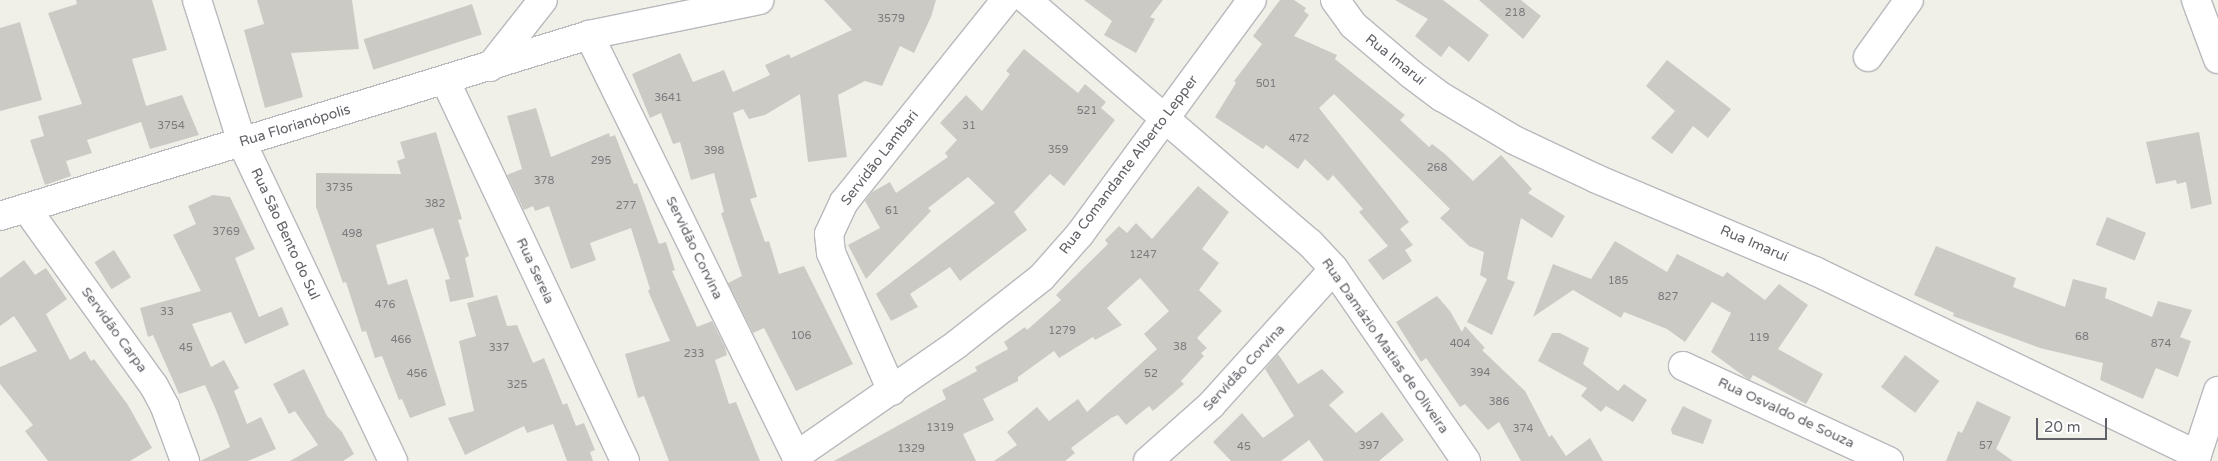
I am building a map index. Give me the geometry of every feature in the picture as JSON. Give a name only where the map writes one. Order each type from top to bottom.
[{"type":"street","name":"Rua São Bento do Sul","points":[[197,0],[242,143],[393,461]]},
{"type":"street","points":[[490,67],[543,0]]},
{"type":"street","name":"Rua Florianópolis","points":[[0,216],[490,67],[589,35],[670,0]]},
{"type":"street","name":"Rua Florianópolis","points":[[589,35],[759,0]]},
{"type":"street","name":"Servidão Lambari","points":[[892,391],[831,253],[828,234],[844,202],[1006,0]]},
{"type":"street","name":"Rua Damázio Matias de Oliveira","points":[[1027,0],[1166,117],[1310,243],[1334,269],[1466,461]]},
{"type":"street","name":"Rua Comandante Alberto Lepper","points":[[797,458],[1005,308],[1042,277],[1080,234],[1252,0]]},
{"type":"street","name":"Rua Imaruí","points":[[1335,0],[1353,25],[1411,74],[1442,97],[1514,140],[1597,179],[1815,271],[2196,458]]},
{"type":"street","points":[[1868,57],[1909,0]]},
{"type":"street","points":[[2196,0],[2218,59]]},
{"type":"street","name":"Servidão Corvina","points":[[589,35],[797,458]]},
{"type":"street","name":"Rua Sereia","points":[[445,80],[625,461]]},
{"type":"street","name":"Servidão Carpa","points":[[26,208],[154,386],[166,407],[185,461]]},
{"type":"street","name":"Servidão Corvina","points":[[1148,461],[1211,405],[1334,269]]},
{"type":"street","name":"Rua Osvaldo de Souza","points":[[1684,366],[1889,461]]},
{"type":"street","points":[[2196,458],[2218,391]]},
{"type":"building","points":[[76,0],[152,0],[167,50],[132,59],[146,106],[182,95],[199,135],[150,149],[141,122],[87,140],[92,153],[66,161],[71,176],[45,185],[30,140],[44,136],[38,116],[82,104],[48,13],[77,4]]},
{"type":"building","points":[[257,0],[352,0],[359,49],[291,53],[303,97],[265,108],[244,30],[264,24]]},
{"type":"building","points":[[824,0],[936,0],[931,17],[914,53],[900,46],[882,86],[865,81],[838,95],[847,157],[808,162],[800,94],[765,115],[749,119],[743,109],[733,113],[757,197],[750,199],[765,242],[769,241],[779,274],[804,266],[853,364],[796,391],[764,328],[753,333],[728,283],[742,276],[721,213],[724,212],[714,173],[691,180],[680,142],[673,144],[661,113],[650,118],[632,74],[680,53],[693,82],[724,70],[733,92],[770,75],[765,65],[789,54],[791,58],[852,30]]},
{"type":"building","points":[[1084,0],[1163,0],[1150,17],[1155,19],[1136,53],[1104,35],[1112,21]]},
{"type":"building","points":[[1280,0],[1294,0],[1306,8],[1304,11],[1309,15],[1294,36],[1337,55],[1335,59],[1405,115],[1400,120],[1429,147],[1432,144],[1445,154],[1473,181],[1501,155],[1532,189],[1528,193],[1565,216],[1552,238],[1521,218],[1507,279],[1515,282],[1492,335],[1467,322],[1487,279],[1480,275],[1484,252],[1469,246],[1440,218],[1450,209],[1334,94],[1319,108],[1409,222],[1400,229],[1413,245],[1405,250],[1412,261],[1383,280],[1368,260],[1388,246],[1359,212],[1363,209],[1333,175],[1328,181],[1305,159],[1298,169],[1266,145],[1263,149],[1215,117],[1236,83],[1234,81],[1262,44],[1253,36]]},
{"type":"building","points":[[1395,0],[1443,0],[1489,35],[1469,62],[1449,46],[1441,57],[1415,36],[1428,19]]},
{"type":"building","points":[[1479,0],[1521,0],[1541,16],[1523,39]]},
{"type":"building","points":[[472,4],[482,34],[373,70],[364,39]]},
{"type":"building","points":[[20,22],[42,100],[0,111],[0,28]]},
{"type":"building","points":[[1024,49],[1078,93],[1085,84],[1106,102],[1101,108],[1115,120],[1064,186],[1050,174],[1014,212],[1027,230],[960,281],[950,267],[910,294],[918,307],[891,321],[876,294],[995,203],[968,177],[928,208],[931,211],[866,279],[848,245],[880,228],[865,201],[872,192],[890,182],[896,193],[948,157],[945,153],[957,140],[940,123],[966,95],[982,111],[1010,74],[1006,71]]},
{"type":"building","points":[[1667,60],[1731,109],[1708,138],[1693,126],[1672,154],[1651,138],[1675,111],[1646,86]]},
{"type":"building","points":[[536,108],[551,157],[609,133],[610,137],[615,135],[634,184],[637,183],[659,244],[666,242],[675,270],[672,271],[697,327],[712,321],[725,347],[727,355],[715,360],[729,404],[736,402],[760,461],[669,461],[644,396],[638,398],[625,354],[670,341],[648,291],[650,289],[631,228],[590,243],[596,260],[571,269],[549,206],[535,211],[533,206],[524,210],[507,175],[522,169],[507,116]]},
{"type":"building","points":[[436,132],[462,219],[458,220],[469,256],[465,258],[474,297],[450,302],[445,280],[450,279],[433,228],[376,245],[388,285],[407,279],[446,405],[410,418],[402,399],[399,400],[382,356],[375,358],[366,331],[362,332],[346,282],[343,283],[316,207],[316,173],[401,174],[397,161],[405,158],[400,142]]},
{"type":"building","points":[[2199,132],[2212,204],[2191,209],[2186,182],[2177,184],[2176,180],[2156,184],[2146,142]]},
{"type":"building","points":[[1198,186],[1229,212],[1202,249],[1219,263],[1199,290],[1222,311],[1197,338],[1207,348],[1201,353],[1204,356],[1181,381],[1184,384],[1153,411],[1149,406],[1126,425],[1118,415],[1111,418],[1071,448],[1075,453],[1065,461],[994,461],[1017,445],[1007,432],[1037,407],[1049,421],[1078,399],[1087,412],[1157,349],[1144,334],[1169,311],[1140,278],[1107,308],[1122,325],[1095,340],[1093,337],[1059,358],[1054,351],[1018,377],[1018,381],[983,399],[994,420],[963,434],[976,461],[834,461],[946,399],[942,390],[977,371],[975,367],[1008,349],[1004,342],[1025,327],[1027,330],[1061,300],[1056,295],[1108,244],[1105,240],[1119,226],[1127,233],[1136,223],[1152,239]]},
{"type":"building","points":[[213,195],[230,197],[255,249],[235,258],[259,317],[282,307],[289,325],[245,344],[231,312],[192,324],[211,367],[224,360],[239,388],[234,391],[247,424],[261,417],[276,449],[248,461],[200,461],[230,447],[216,410],[205,385],[179,394],[153,335],[148,337],[140,308],[201,291],[173,235],[196,224],[188,206]]},
{"type":"building","points":[[2107,217],[2146,233],[2135,261],[2096,245]]},
{"type":"building","points":[[1615,241],[1667,272],[1677,254],[1723,277],[1727,272],[1765,300],[1779,284],[1808,305],[1778,349],[1823,374],[1806,404],[1753,375],[1750,380],[1711,352],[1731,313],[1712,302],[1685,342],[1667,329],[1624,312],[1621,318],[1573,290],[1533,317],[1553,264],[1591,279]]},
{"type":"building","points":[[1936,246],[2016,278],[2013,287],[2065,307],[2073,279],[2107,288],[2105,298],[2152,317],[2158,301],[2192,310],[2180,337],[2191,341],[2178,377],[2156,368],[2143,399],[2100,380],[2103,363],[2040,348],[1953,316],[1954,313],[1914,295]]},
{"type":"building","points":[[114,250],[131,277],[111,289],[94,262]]},
{"type":"building","points":[[24,260],[35,275],[46,268],[67,299],[46,314],[70,360],[85,351],[91,361],[94,359],[128,405],[152,448],[130,461],[48,461],[25,431],[33,425],[0,384],[0,367],[37,351],[14,316],[0,326],[0,278]]},
{"type":"building","points":[[497,295],[507,326],[517,325],[533,363],[544,358],[563,405],[567,403],[576,426],[584,423],[595,450],[590,452],[593,461],[567,461],[553,424],[527,433],[524,426],[465,455],[448,418],[474,411],[459,341],[476,336],[467,303]]},
{"type":"building","points":[[1437,296],[1450,311],[1462,332],[1465,326],[1485,348],[1482,350],[1525,391],[1549,437],[1552,435],[1566,456],[1590,438],[1603,461],[1521,461],[1499,422],[1488,430],[1465,404],[1460,407],[1426,358],[1421,362],[1396,322]]},
{"type":"building","points":[[1552,333],[1560,333],[1589,348],[1583,364],[1618,391],[1624,384],[1647,400],[1633,422],[1606,406],[1601,412],[1581,396],[1587,388],[1538,361]]},
{"type":"building","points":[[1278,354],[1298,384],[1322,369],[1344,392],[1329,405],[1356,433],[1382,412],[1404,440],[1379,461],[1324,461],[1309,440],[1281,461],[1231,461],[1213,442],[1242,413],[1263,438],[1294,416],[1265,369]]},
{"type":"building","points":[[1905,355],[1939,381],[1915,413],[1881,387]]},
{"type":"building","points":[[304,369],[327,416],[342,432],[354,454],[343,461],[290,461],[318,445],[295,411],[289,414],[273,384]]},
{"type":"building","points":[[1977,401],[2011,417],[1996,449],[2013,461],[1946,461],[1958,431],[1962,433]]},
{"type":"building","points":[[1683,406],[1712,420],[1703,444],[1672,434],[1671,429]]}]
